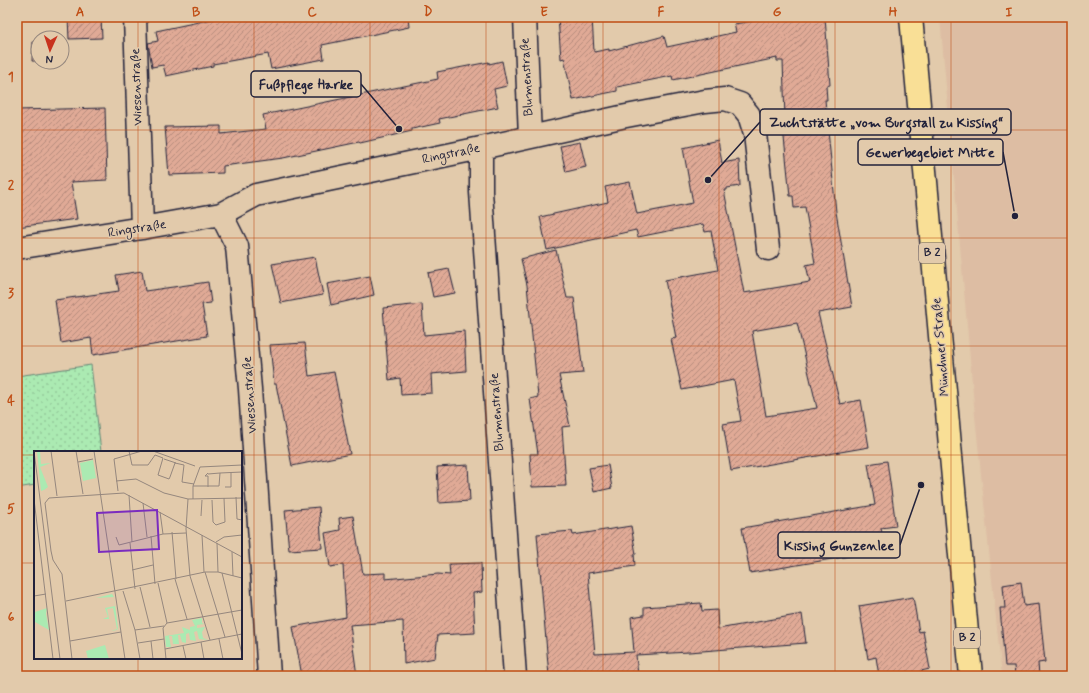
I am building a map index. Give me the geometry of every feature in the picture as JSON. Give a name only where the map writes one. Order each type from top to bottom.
[{"type":"main road","name":"Münchner Straße","points":[[911,17],[971,676]]},
{"type":"street","name":"Wiesenstraße","points":[[135,17],[142,228]]},
{"type":"street","name":"Blumenstraße","points":[[524,17],[530,137]]},
{"type":"street","name":"Ringstraße","points":[[17,248],[221,214],[256,195],[621,117],[705,101],[725,99],[740,104],[749,115],[755,134],[768,249]]},
{"type":"street","name":"Blumenstraße","points":[[481,148],[481,192],[515,676]]},
{"type":"street","name":"Wiesenstraße","points":[[221,214],[237,246],[250,389],[269,676]]},
{"type":"shaded area","points":[[940,17],[1072,17],[1072,676],[1002,676],[975,416]]},
{"type":"green space","points":[[91,365],[101,451],[34,451],[34,485],[17,488],[17,376]]},
{"type":"building","points":[[68,17],[101,17],[102,38],[70,39],[70,30],[69,30]]},
{"type":"building","points":[[222,17],[408,17],[409,27],[322,45],[324,59],[271,69],[268,54],[213,64],[213,66],[166,76],[163,65],[152,67],[148,43],[158,41],[156,31]]},
{"type":"building","points":[[558,17],[592,17],[594,52],[609,49],[609,51],[664,36],[667,47],[736,32],[734,24],[778,17],[825,17],[830,85],[826,86],[827,100],[825,100],[836,212],[852,307],[818,313],[840,404],[861,400],[869,447],[731,471],[723,424],[741,421],[734,380],[682,390],[671,339],[676,338],[665,280],[718,270],[711,231],[705,232],[703,224],[638,237],[636,230],[547,250],[540,217],[608,202],[605,187],[630,182],[637,214],[693,203],[683,148],[718,140],[722,163],[739,160],[740,186],[727,188],[727,190],[724,190],[744,293],[810,282],[806,265],[815,263],[805,207],[794,208],[793,196],[790,196],[782,118],[785,118],[783,61],[777,61],[777,58],[673,80],[672,76],[617,87],[617,91],[573,100],[564,58],[561,59]],"holes":[[[797,323],[817,408],[766,416],[752,331]]]},
{"type":"building","points":[[502,61],[507,86],[494,89],[498,107],[439,119],[440,123],[360,143],[283,158],[223,166],[223,173],[169,175],[165,127],[221,126],[221,134],[266,129],[263,115],[438,79],[437,72]]},
{"type":"building","points":[[105,108],[107,180],[71,182],[77,219],[17,227],[17,110]]},
{"type":"building","points":[[580,142],[586,167],[566,172],[560,146]]},
{"type":"building","points":[[556,250],[567,298],[574,298],[583,373],[559,375],[570,426],[562,427],[566,486],[532,487],[530,454],[538,454],[530,399],[538,397],[527,285],[521,259]]},
{"type":"building","points":[[315,257],[323,295],[281,303],[272,264]]},
{"type":"building","points":[[449,269],[455,293],[433,297],[428,273]]},
{"type":"building","points":[[142,271],[145,291],[208,282],[211,303],[202,304],[207,336],[93,355],[91,338],[61,343],[55,300],[119,291],[116,275]]},
{"type":"building","points":[[370,276],[374,295],[331,305],[327,284]]},
{"type":"building","points":[[422,304],[424,335],[464,331],[466,371],[431,374],[432,393],[401,395],[400,378],[389,380],[383,308]]},
{"type":"building","points":[[305,343],[309,376],[334,372],[350,454],[292,466],[276,384],[274,384],[270,345]]},
{"type":"building","points":[[887,461],[896,526],[881,528],[885,550],[750,573],[742,528],[875,505],[868,464]]},
{"type":"building","points":[[468,465],[470,501],[439,503],[437,467]]},
{"type":"building","points":[[608,465],[612,488],[594,492],[589,468]]},
{"type":"building","points":[[319,507],[322,548],[289,550],[285,510]]},
{"type":"building","points":[[353,516],[363,574],[385,573],[385,579],[438,574],[450,575],[449,564],[481,563],[482,592],[473,593],[475,633],[438,635],[435,658],[404,664],[403,621],[350,625],[357,676],[302,676],[293,627],[346,617],[343,565],[330,567],[325,533],[340,530],[339,518]]},
{"type":"building","points":[[631,526],[636,554],[634,554],[635,566],[588,573],[595,654],[634,652],[631,617],[644,615],[644,607],[701,603],[702,611],[717,610],[718,629],[802,614],[806,643],[636,655],[638,676],[549,676],[537,534],[572,531],[573,535]]},
{"type":"building","points":[[1021,582],[1024,606],[1039,604],[1045,662],[1038,663],[1039,676],[1015,676],[1014,666],[1005,666],[1000,608],[1005,608],[1003,585]]},
{"type":"building","points":[[913,597],[919,632],[923,631],[930,669],[921,671],[922,676],[879,676],[876,657],[868,659],[859,606]]},
{"type":"place","name":"Fußpflege Harke","points":[[399,129]]},
{"type":"place","name":"Zuchtstätte „vom Burgstall zu Kissing“","points":[[708,180]]},
{"type":"place","name":"Gewerbegebiet Mitte","points":[[1015,216]]},
{"type":"place","name":"Kissing Gunzenlee","points":[[921,485]]}]
